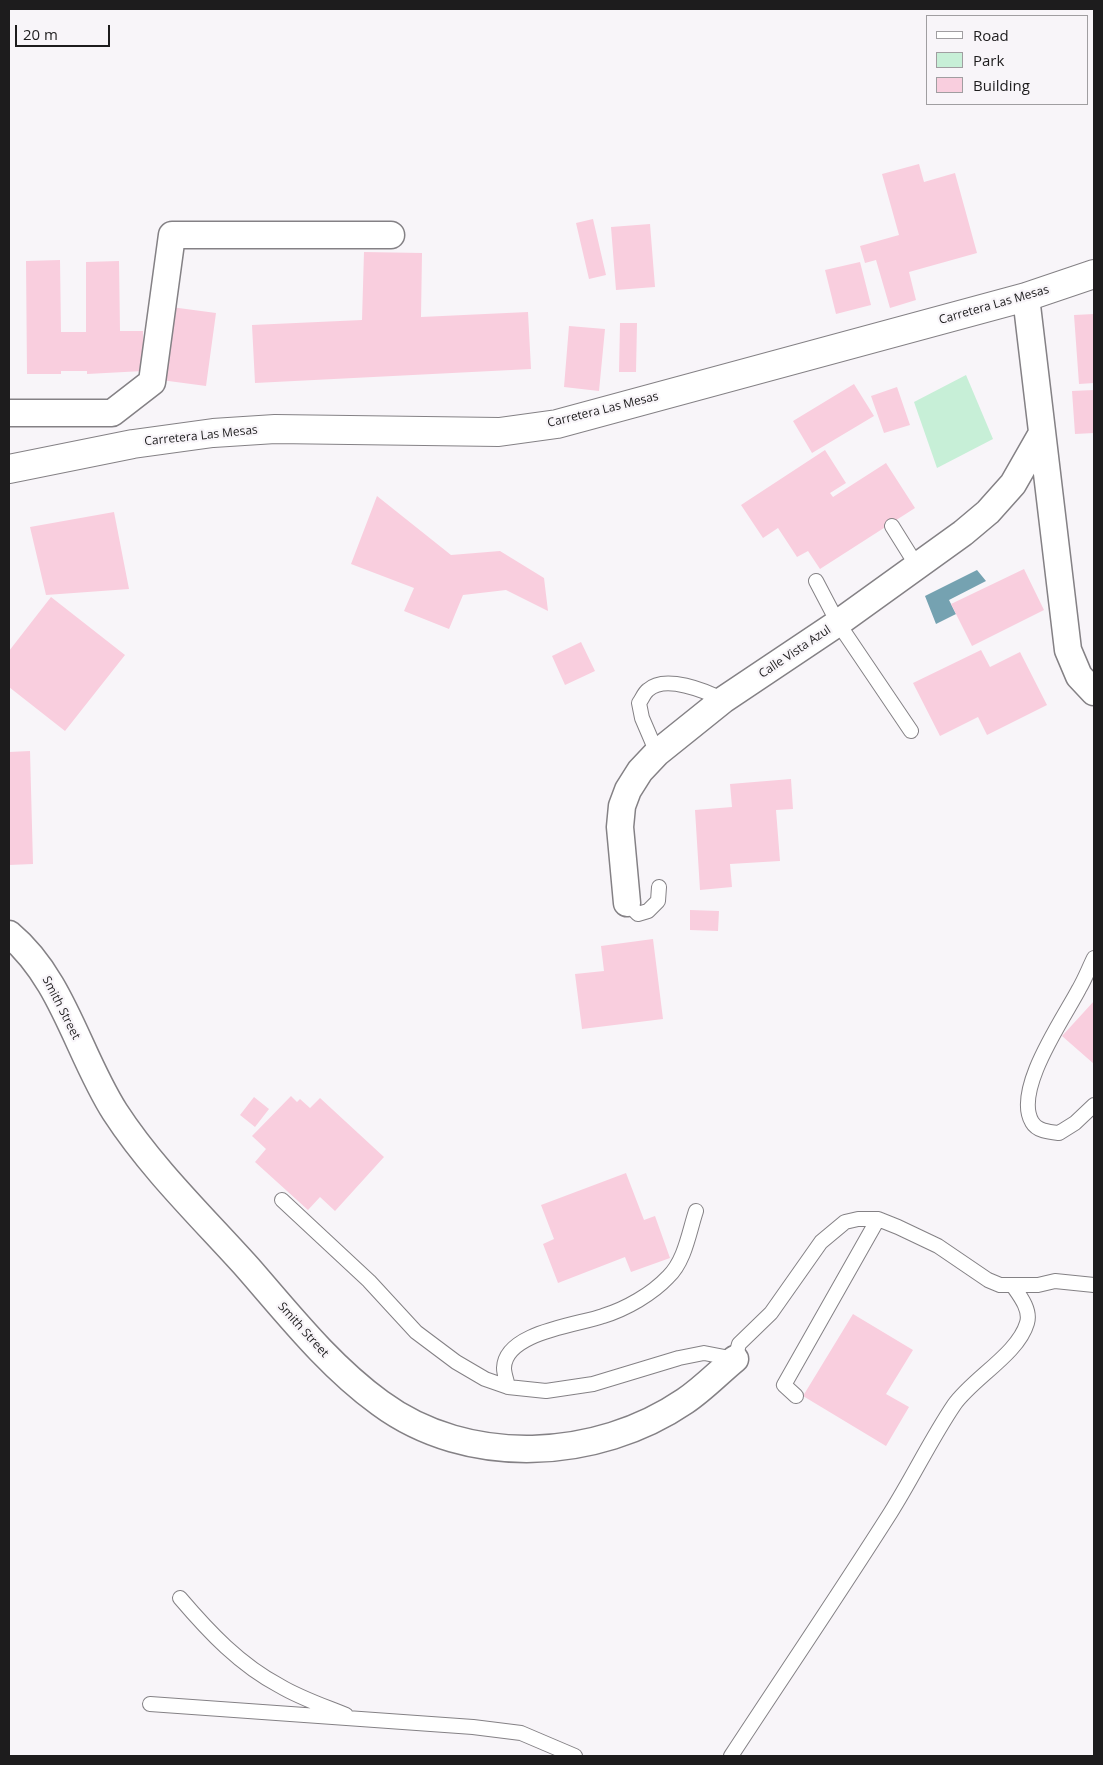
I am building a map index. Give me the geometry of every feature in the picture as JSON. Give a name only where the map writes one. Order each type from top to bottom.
[{"type":"street","points":[[9,413],[112,414],[152,382],[172,235],[391,235]]},
{"type":"street","name":"Carretera Las Mesas","points":[[9,469],[133,444],[213,433],[275,429],[499,432],[556,424],[1026,297],[1094,274]]},
{"type":"street","points":[[1026,297],[1068,650],[1079,676],[1094,692]]},
{"type":"street","name":"Calle Vista Azul","points":[[627,903],[620,827],[622,806],[628,790],[640,771],[657,753],[723,700],[838,623],[988,512],[1013,484],[1041,435]]},
{"type":"street","name":"Smith Street","points":[[9,934],[38,963],[58,998],[105,1096],[124,1126],[156,1165],[312,1341],[345,1376],[382,1405],[422,1427],[463,1442],[501,1449],[532,1450],[568,1446],[605,1438],[648,1422],[686,1401],[735,1359]]},
{"type":"lane","points":[[892,526],[917,566]]},
{"type":"lane","points":[[816,581],[838,623],[911,731]]},
{"type":"lane","points":[[657,753],[642,718],[639,703],[648,690],[657,684],[696,687],[723,700]]},
{"type":"lane","points":[[627,903],[638,914],[648,911],[658,901],[659,887]]},
{"type":"lane","points":[[1094,958],[1079,989],[1053,1032],[1026,1102],[1033,1124],[1044,1131],[1059,1133],[1075,1123],[1094,1105]]},
{"type":"lane","points":[[282,1200],[369,1281],[401,1317],[434,1348],[485,1379],[508,1387],[546,1391],[593,1384],[679,1358],[704,1353],[735,1359],[739,1344],[771,1313],[817,1248],[834,1230],[845,1222],[858,1219],[878,1220],[938,1246],[988,1280],[1000,1285],[1013,1286],[1055,1281],[1094,1285]]},
{"type":"lane","points":[[508,1387],[504,1367],[520,1342],[535,1334],[604,1316],[624,1307],[669,1277],[683,1253],[696,1211]]},
{"type":"lane","points":[[796,1396],[784,1385],[878,1220]]},
{"type":"lane","points":[[731,1756],[891,1512],[935,1433],[956,1402],[982,1374],[1006,1354],[1020,1336],[1027,1322],[1025,1304],[1013,1286]]},
{"type":"lane","points":[[180,1598],[216,1639],[254,1670],[280,1687],[356,1720]]},
{"type":"lane","points":[[150,1704],[473,1727],[521,1733],[575,1756]]},
{"type":"green space","points":[[966,375],[993,439],[937,468],[914,402]]},
{"type":"water","points":[[977,570],[986,581],[949,600],[956,614],[936,624],[925,596]]},
{"type":"building","points":[[919,164],[924,182],[955,173],[977,253],[909,272],[916,300],[890,308],[876,260],[865,263],[860,246],[899,235],[882,174]]},
{"type":"building","points":[[593,219],[606,275],[589,279],[576,223]]},
{"type":"building","points":[[650,224],[655,287],[616,290],[611,227]]},
{"type":"building","points":[[364,252],[422,253],[421,317],[528,312],[531,369],[255,383],[252,325],[362,320]]},
{"type":"building","points":[[60,260],[61,332],[86,332],[86,262],[119,261],[120,331],[143,331],[143,371],[87,374],[87,371],[61,371],[61,374],[27,374],[26,261]]},
{"type":"building","points":[[860,262],[871,305],[836,314],[825,270]]},
{"type":"building","points":[[171,307],[216,313],[206,386],[161,380]]},
{"type":"building","points":[[1094,314],[1094,383],[1079,384],[1074,315]]},
{"type":"building","points":[[620,323],[637,323],[636,372],[619,372]]},
{"type":"building","points":[[569,326],[605,329],[599,391],[564,387]]},
{"type":"building","points":[[854,384],[874,416],[812,453],[793,421]]},
{"type":"building","points":[[897,387],[910,425],[884,433],[871,396]]},
{"type":"building","points":[[1094,390],[1094,433],[1075,434],[1072,391]]},
{"type":"building","points":[[825,450],[846,483],[830,493],[833,497],[886,463],[915,508],[820,569],[808,551],[797,557],[778,528],[763,538],[741,505]]},
{"type":"building","points":[[377,496],[451,555],[500,551],[544,578],[548,611],[506,590],[463,595],[449,629],[404,611],[414,588],[351,564]]},
{"type":"building","points":[[114,512],[129,589],[46,595],[30,527]]},
{"type":"building","points":[[1024,569],[1044,610],[972,646],[951,604]]},
{"type":"building","points":[[51,597],[125,655],[65,731],[9,687],[9,651]]},
{"type":"building","points":[[581,642],[595,671],[565,685],[552,656]]},
{"type":"building","points":[[981,650],[990,667],[1020,652],[1047,705],[987,735],[978,717],[940,736],[913,683]]},
{"type":"building","points":[[30,751],[33,864],[9,865],[9,752]]},
{"type":"building","points":[[791,779],[793,809],[776,810],[780,861],[730,864],[732,887],[700,890],[695,810],[732,807],[730,784]]},
{"type":"building","points":[[690,910],[719,911],[718,931],[690,930]]},
{"type":"building","points":[[653,939],[663,1019],[582,1029],[575,974],[604,971],[601,946]]},
{"type":"building","points":[[1094,1001],[1094,1064],[1062,1036]]},
{"type":"building","points":[[291,1096],[297,1102],[300,1099],[310,1108],[320,1098],[384,1157],[335,1211],[320,1197],[308,1210],[255,1162],[266,1149],[252,1136]]},
{"type":"building","points":[[254,1097],[269,1109],[255,1127],[240,1115]]},
{"type":"building","points":[[626,1173],[644,1220],[655,1216],[670,1258],[631,1272],[625,1257],[558,1283],[543,1244],[554,1239],[541,1205]]},
{"type":"building","points":[[853,1314],[913,1350],[886,1394],[909,1407],[886,1446],[803,1396]]}]
